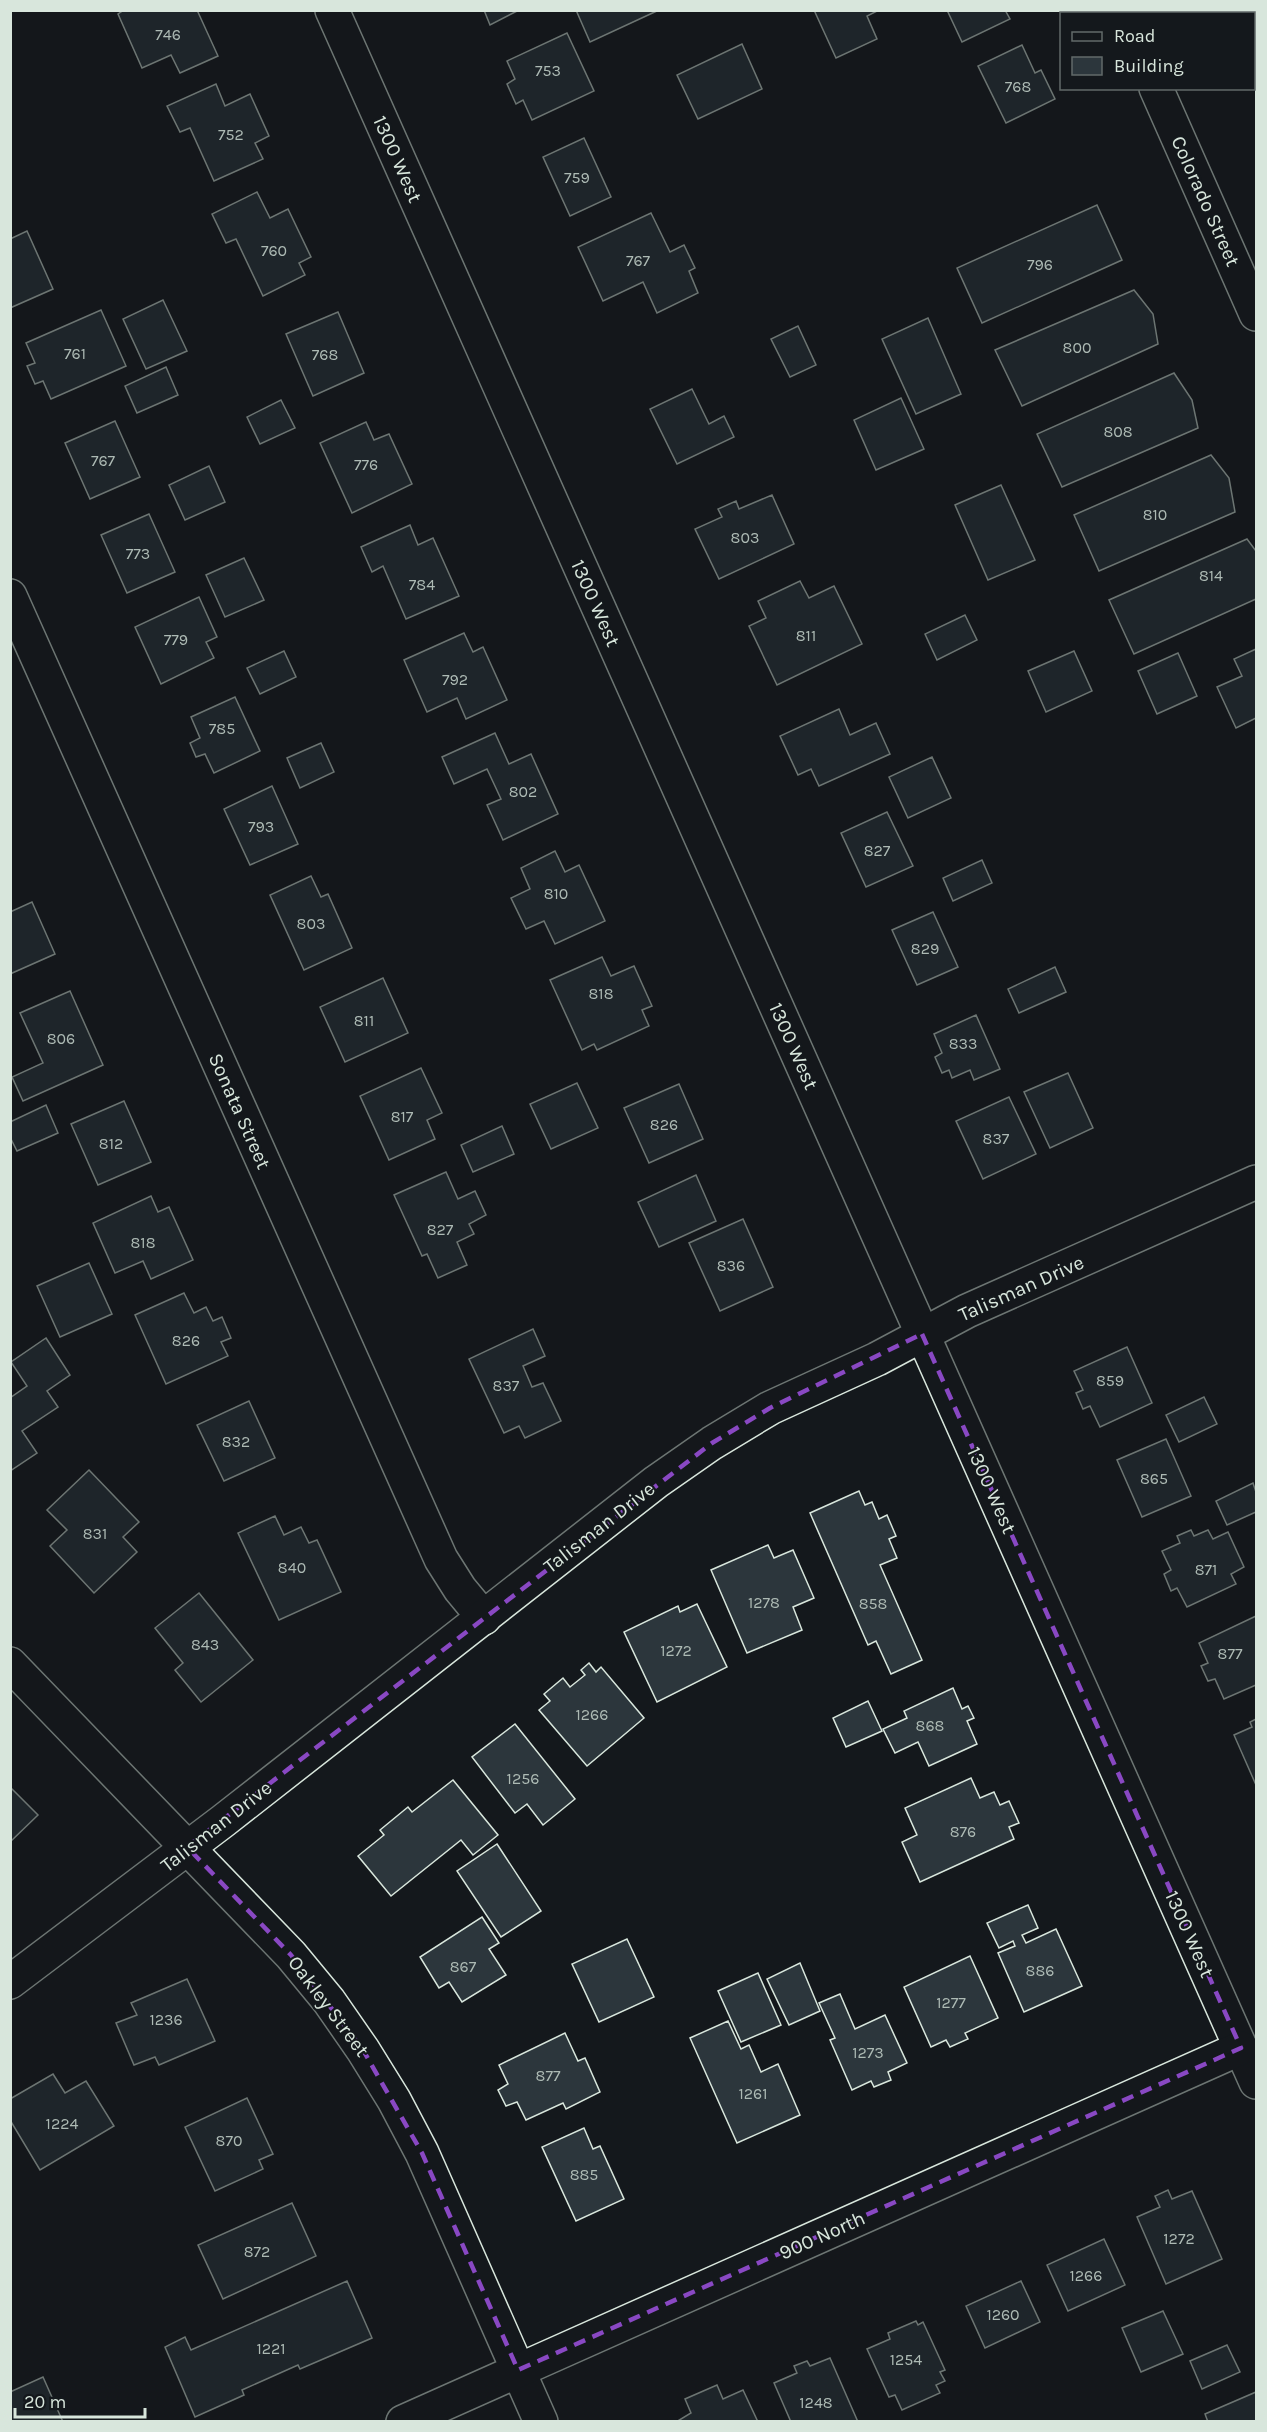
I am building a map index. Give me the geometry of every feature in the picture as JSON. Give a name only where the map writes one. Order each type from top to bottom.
[{"type":"street","name":"1300 West","points":[[332,10],[1257,2082]]},
{"type":"street","name":"Colorado Street","points":[[1157,90],[1257,314]]},
{"type":"street","name":"Sonata Street","points":[[10,596],[441,1559],[460,1589],[484,1618]]},
{"type":"street","name":"Talisman Drive","points":[[10,1982],[484,1618],[656,1482],[712,1443],[770,1408],[877,1359],[967,1311],[1257,1182]]},
{"type":"street","name":"Oakley Street","points":[[10,1664],[291,1955],[329,2001],[394,2100],[422,2153],[541,2421]]},
{"type":"street","name":"900 North","points":[[403,2421],[1241,2048]]},
{"type":"highlighted area","points":[[922,1334],[1241,2048],[518,2370],[422,2153],[363,2050],[291,1955],[187,1847],[712,1443],[770,1408]]},
{"type":"building","points":[[124,10],[197,10],[218,56],[180,73],[171,55],[142,68],[118,14]]},
{"type":"building","points":[[484,10],[519,10],[490,25]]},
{"type":"building","points":[[576,10],[659,10],[590,42]]},
{"type":"building","points":[[814,10],[879,10],[867,16],[877,39],[836,58]]},
{"type":"building","points":[[947,10],[1005,10],[1010,19],[962,42]]},
{"type":"building","points":[[567,33],[594,91],[532,120],[523,100],[516,104],[507,84],[515,79],[507,61]]},
{"type":"building","points":[[742,44],[762,89],[698,119],[677,75]]},
{"type":"building","points":[[1022,45],[1035,73],[1041,70],[1055,99],[1006,123],[978,66]]},
{"type":"building","points":[[216,84],[225,106],[250,94],[269,136],[255,143],[263,159],[214,181],[190,128],[180,132],[167,106]]},
{"type":"building","points":[[584,138],[611,197],[570,216],[543,157]]},
{"type":"building","points":[[257,192],[270,218],[288,209],[311,257],[299,263],[305,275],[263,296],[236,239],[226,243],[212,214]]},
{"type":"building","points":[[1097,205],[1122,260],[982,323],[957,268]]},
{"type":"building","points":[[651,213],[670,252],[684,245],[695,268],[689,271],[698,293],[657,313],[643,282],[603,301],[578,247]]},
{"type":"building","points":[[27,231],[53,289],[10,308],[10,239]]},
{"type":"building","points":[[1134,290],[1153,314],[1158,344],[1022,406],[995,350]]},
{"type":"building","points":[[163,300],[187,351],[146,369],[123,319]]},
{"type":"building","points":[[101,310],[126,366],[51,399],[43,381],[35,384],[27,366],[35,363],[26,343]]},
{"type":"building","points":[[338,312],[364,373],[313,396],[286,334]]},
{"type":"building","points":[[928,318],[961,394],[916,414],[882,339]]},
{"type":"building","points":[[798,326],[816,365],[790,377],[771,339]]},
{"type":"building","points":[[166,367],[178,395],[137,413],[125,386]]},
{"type":"building","points":[[1174,373],[1192,400],[1198,428],[1062,487],[1037,434]]},
{"type":"building","points":[[692,389],[709,424],[724,416],[734,437],[677,464],[650,409]]},
{"type":"building","points":[[901,398],[924,449],[876,470],[854,420]]},
{"type":"building","points":[[281,400],[295,428],[260,444],[247,417]]},
{"type":"building","points":[[115,421],[140,477],[90,499],[65,443]]},
{"type":"building","points":[[366,422],[374,440],[389,434],[412,484],[352,513],[320,443]]},
{"type":"building","points":[[1211,455],[1229,478],[1235,512],[1099,571],[1074,515]]},
{"type":"building","points":[[209,466],[225,502],[185,520],[169,485]]},
{"type":"building","points":[[1001,485],[1035,560],[988,580],[955,505]]},
{"type":"building","points":[[772,495],[794,544],[719,579],[695,529],[722,517],[718,509],[736,501],[739,509]]},
{"type":"building","points":[[149,514],[175,572],[127,593],[101,535]]},
{"type":"building","points":[[410,525],[418,545],[433,538],[459,596],[406,619],[383,566],[372,572],[361,547]]},
{"type":"building","points":[[1247,539],[1256,551],[1256,599],[1134,654],[1109,600]]},
{"type":"building","points":[[244,558],[264,600],[225,617],[206,575]]},
{"type":"building","points":[[800,581],[809,598],[834,586],[862,644],[777,685],[749,626],[766,618],[758,601]]},
{"type":"building","points":[[199,597],[217,637],[206,642],[214,658],[161,684],[135,627]]},
{"type":"building","points":[[965,615],[977,640],[937,660],[925,634]]},
{"type":"building","points":[[464,633],[473,652],[483,647],[507,700],[466,719],[457,698],[427,712],[404,660]]},
{"type":"building","points":[[1256,649],[1256,718],[1236,728],[1217,687],[1242,676],[1234,659]]},
{"type":"building","points":[[284,651],[296,677],[260,694],[247,668]]},
{"type":"building","points":[[1074,651],[1092,691],[1046,712],[1028,671]]},
{"type":"building","points":[[1178,653],[1197,696],[1157,714],[1138,671]]},
{"type":"building","points":[[235,697],[260,751],[214,773],[205,754],[196,757],[190,743],[200,738],[191,717]]},
{"type":"building","points":[[839,709],[850,735],[876,723],[890,754],[819,786],[811,769],[798,775],[780,736]]},
{"type":"building","points":[[495,733],[509,764],[531,754],[558,814],[503,840],[487,805],[501,799],[487,769],[454,784],[442,757]]},
{"type":"building","points":[[321,743],[334,772],[300,788],[287,758]]},
{"type":"building","points":[[932,757],[951,798],[908,818],[889,777]]},
{"type":"building","points":[[272,786],[298,844],[250,865],[224,809]]},
{"type":"building","points":[[887,812],[913,866],[866,887],[841,833]]},
{"type":"building","points":[[555,851],[565,872],[579,865],[605,921],[555,944],[544,921],[526,929],[511,898],[530,889],[521,868]]},
{"type":"building","points":[[982,860],[992,883],[953,901],[943,878]]},
{"type":"building","points":[[311,876],[321,897],[328,894],[352,948],[304,970],[270,895]]},
{"type":"building","points":[[32,902],[55,954],[10,974],[10,912]]},
{"type":"building","points":[[933,912],[958,967],[917,985],[892,930]]},
{"type":"building","points":[[602,957],[611,976],[634,966],[652,1006],[642,1010],[649,1026],[597,1050],[594,1044],[582,1050],[550,980]]},
{"type":"building","points":[[1055,967],[1066,992],[1019,1013],[1008,989]]},
{"type":"building","points":[[383,978],[408,1033],[345,1062],[320,1007]]},
{"type":"building","points":[[70,991],[103,1065],[23,1101],[12,1077],[43,1063],[20,1013]]},
{"type":"building","points":[[976,1015],[1000,1069],[974,1080],[970,1070],[952,1078],[949,1070],[942,1073],[935,1057],[942,1053],[934,1034]]},
{"type":"building","points":[[421,1068],[442,1113],[427,1120],[435,1139],[389,1160],[360,1096]]},
{"type":"building","points":[[1068,1073],[1093,1128],[1050,1148],[1024,1092]]},
{"type":"building","points":[[577,1083],[598,1128],[551,1149],[530,1104]]},
{"type":"building","points":[[679,1084],[703,1139],[649,1163],[624,1108]]},
{"type":"building","points":[[1009,1097],[1036,1154],[983,1179],[956,1121]]},
{"type":"building","points":[[124,1101],[151,1162],[98,1185],[71,1124]]},
{"type":"building","points":[[46,1105],[58,1133],[17,1151],[10,1137],[10,1122]]},
{"type":"building","points":[[502,1126],[514,1154],[473,1172],[461,1145]]},
{"type":"building","points":[[446,1172],[458,1199],[475,1191],[486,1215],[469,1224],[474,1234],[457,1242],[467,1265],[438,1278],[427,1254],[422,1256],[394,1195]]},
{"type":"building","points":[[696,1175],[716,1221],[659,1247],[638,1202]]},
{"type":"building","points":[[151,1196],[158,1212],[169,1207],[193,1260],[151,1279],[143,1261],[115,1273],[93,1223]]},
{"type":"building","points":[[743,1219],[773,1287],[720,1311],[689,1243]]},
{"type":"building","points":[[89,1263],[112,1314],[60,1337],[37,1286]]},
{"type":"building","points":[[184,1293],[194,1313],[206,1307],[213,1321],[222,1317],[231,1338],[221,1342],[228,1356],[166,1384],[135,1315]]},
{"type":"building","points":[[533,1329],[545,1356],[523,1366],[532,1387],[543,1383],[561,1421],[525,1438],[519,1426],[504,1433],[469,1359]]},
{"type":"building","points":[[46,1338],[70,1375],[47,1391],[58,1407],[22,1431],[37,1453],[10,1471],[10,1398],[27,1386],[11,1362]]},
{"type":"building","points":[[1127,1347],[1152,1403],[1100,1427],[1090,1406],[1083,1409],[1076,1393],[1083,1390],[1074,1371]]},
{"type":"building","points":[[1204,1397],[1217,1424],[1179,1442],[1166,1415]]},
{"type":"building","points":[[249,1401],[275,1458],[224,1481],[197,1425]]},
{"type":"building","points":[[1166,1439],[1191,1496],[1142,1517],[1117,1460]]},
{"type":"building","points":[[89,1470],[139,1522],[123,1537],[137,1552],[94,1593],[50,1546],[67,1530],[47,1510]]},
{"type":"building","points":[[1253,1483],[1256,1492],[1256,1512],[1227,1525],[1216,1501]]},
{"type":"building","points":[[859,1491],[865,1505],[872,1502],[879,1519],[887,1515],[896,1536],[889,1539],[897,1558],[880,1565],[922,1660],[891,1674],[876,1641],[868,1645],[810,1513]]},
{"type":"building","points":[[275,1516],[284,1535],[301,1527],[309,1543],[317,1540],[341,1592],[279,1620],[238,1533]]},
{"type":"building","points":[[1191,1530],[1194,1536],[1208,1530],[1213,1539],[1228,1532],[1244,1567],[1231,1574],[1236,1584],[1187,1607],[1177,1588],[1171,1591],[1164,1574],[1171,1570],[1162,1551],[1180,1543],[1177,1536]]},
{"type":"building","points":[[768,1545],[774,1558],[793,1550],[814,1598],[793,1607],[802,1630],[747,1653],[711,1570]]},
{"type":"building","points":[[199,1593],[253,1660],[201,1702],[175,1670],[183,1663],[155,1628]]},
{"type":"building","points":[[697,1604],[727,1667],[657,1702],[624,1632],[678,1606],[680,1612]]},
{"type":"building","points":[[1256,1616],[1256,1685],[1224,1699],[1215,1679],[1208,1681],[1201,1666],[1208,1663],[1199,1643]]},
{"type":"building","points":[[589,1663],[596,1672],[601,1667],[644,1718],[587,1766],[539,1710],[550,1701],[544,1694],[563,1678],[570,1687],[585,1675],[581,1670]]},
{"type":"building","points":[[953,1688],[962,1709],[968,1706],[974,1718],[967,1721],[977,1744],[929,1766],[918,1742],[895,1753],[883,1729],[907,1718],[904,1711]]},
{"type":"building","points":[[868,1701],[882,1731],[846,1747],[833,1718]]},
{"type":"building","points":[[1256,1719],[1256,1785],[1234,1735],[1252,1727],[1250,1722]]},
{"type":"building","points":[[515,1724],[575,1799],[543,1825],[527,1804],[515,1813],[472,1757]]},
{"type":"building","points":[[971,1778],[980,1798],[994,1792],[1000,1805],[1009,1801],[1019,1823],[1009,1827],[1014,1839],[920,1882],[902,1842],[917,1835],[905,1808]]},
{"type":"building","points":[[453,1780],[498,1835],[473,1855],[461,1840],[391,1896],[358,1856],[384,1835],[380,1830],[408,1807],[412,1812]]},
{"type":"building","points":[[10,1787],[38,1815],[10,1842]]},
{"type":"building","points":[[497,1844],[541,1911],[501,1937],[457,1871]]},
{"type":"building","points":[[1028,1905],[1038,1928],[1022,1935],[1026,1943],[1056,1929],[1082,1986],[1024,2012],[998,1953],[1015,1946],[1013,1941],[999,1948],[987,1923]]},
{"type":"building","points":[[482,1917],[499,1943],[489,1949],[506,1975],[462,2002],[449,1982],[439,1988],[420,1957]]},
{"type":"building","points":[[627,1939],[654,1997],[599,2022],[572,1964]]},
{"type":"building","points":[[970,1956],[998,2018],[965,2033],[968,2039],[950,2047],[946,2040],[931,2047],[904,1987]]},
{"type":"building","points":[[800,1963],[820,2011],[789,2025],[767,1979]]},
{"type":"building","points":[[758,1973],[781,2025],[741,2042],[718,1991]]},
{"type":"building","points":[[187,1979],[215,2041],[159,2065],[155,2057],[134,2065],[116,2023],[137,2015],[131,2003]]},
{"type":"building","points":[[840,1994],[855,2029],[885,2015],[907,2063],[888,2072],[891,2080],[874,2087],[871,2081],[852,2090],[830,2040],[835,2038],[819,2003]]},
{"type":"building","points":[[728,2021],[741,2049],[749,2045],[761,2072],[778,2064],[800,2115],[737,2143],[690,2038]]},
{"type":"building","points":[[565,2033],[578,2061],[585,2058],[600,2092],[566,2109],[563,2103],[526,2120],[517,2102],[506,2106],[498,2090],[508,2084],[499,2065]]},
{"type":"building","points":[[53,2074],[65,2093],[86,2081],[114,2126],[40,2170],[10,2120],[10,2099]]},
{"type":"building","points":[[247,2098],[273,2154],[259,2160],[263,2169],[215,2191],[185,2127]]},
{"type":"building","points":[[584,2128],[593,2149],[600,2146],[624,2199],[576,2221],[542,2147]]},
{"type":"building","points":[[1168,2190],[1172,2199],[1192,2191],[1222,2259],[1166,2284],[1137,2217],[1160,2207],[1155,2196]]},
{"type":"building","points":[[292,2203],[316,2256],[223,2299],[198,2245]]},
{"type":"building","points":[[1104,2239],[1125,2285],[1068,2311],[1047,2265]]},
{"type":"building","points":[[347,2281],[372,2338],[300,2369],[298,2365],[242,2390],[244,2395],[195,2417],[165,2347],[185,2337],[191,2350]]},
{"type":"building","points":[[1021,2281],[1040,2322],[985,2348],[966,2306]]},
{"type":"building","points":[[1163,2311],[1183,2354],[1141,2372],[1122,2328]]},
{"type":"building","points":[[916,2321],[918,2325],[923,2322],[945,2370],[940,2372],[945,2381],[936,2385],[940,2393],[902,2410],[895,2395],[889,2397],[867,2349],[890,2339],[888,2333]]},
{"type":"building","points":[[1227,2345],[1240,2372],[1202,2389],[1190,2361]]},
{"type":"building","points":[[830,2358],[858,2422],[791,2422],[774,2383],[797,2373],[794,2366],[807,2361],[810,2366]]},
{"type":"building","points":[[43,2377],[63,2422],[10,2422],[10,2392]]},
{"type":"building","points":[[717,2385],[723,2399],[743,2390],[758,2422],[676,2422],[691,2413],[685,2399]]},
{"type":"building","points":[[1256,2392],[1256,2422],[1208,2422],[1205,2414]]}]
